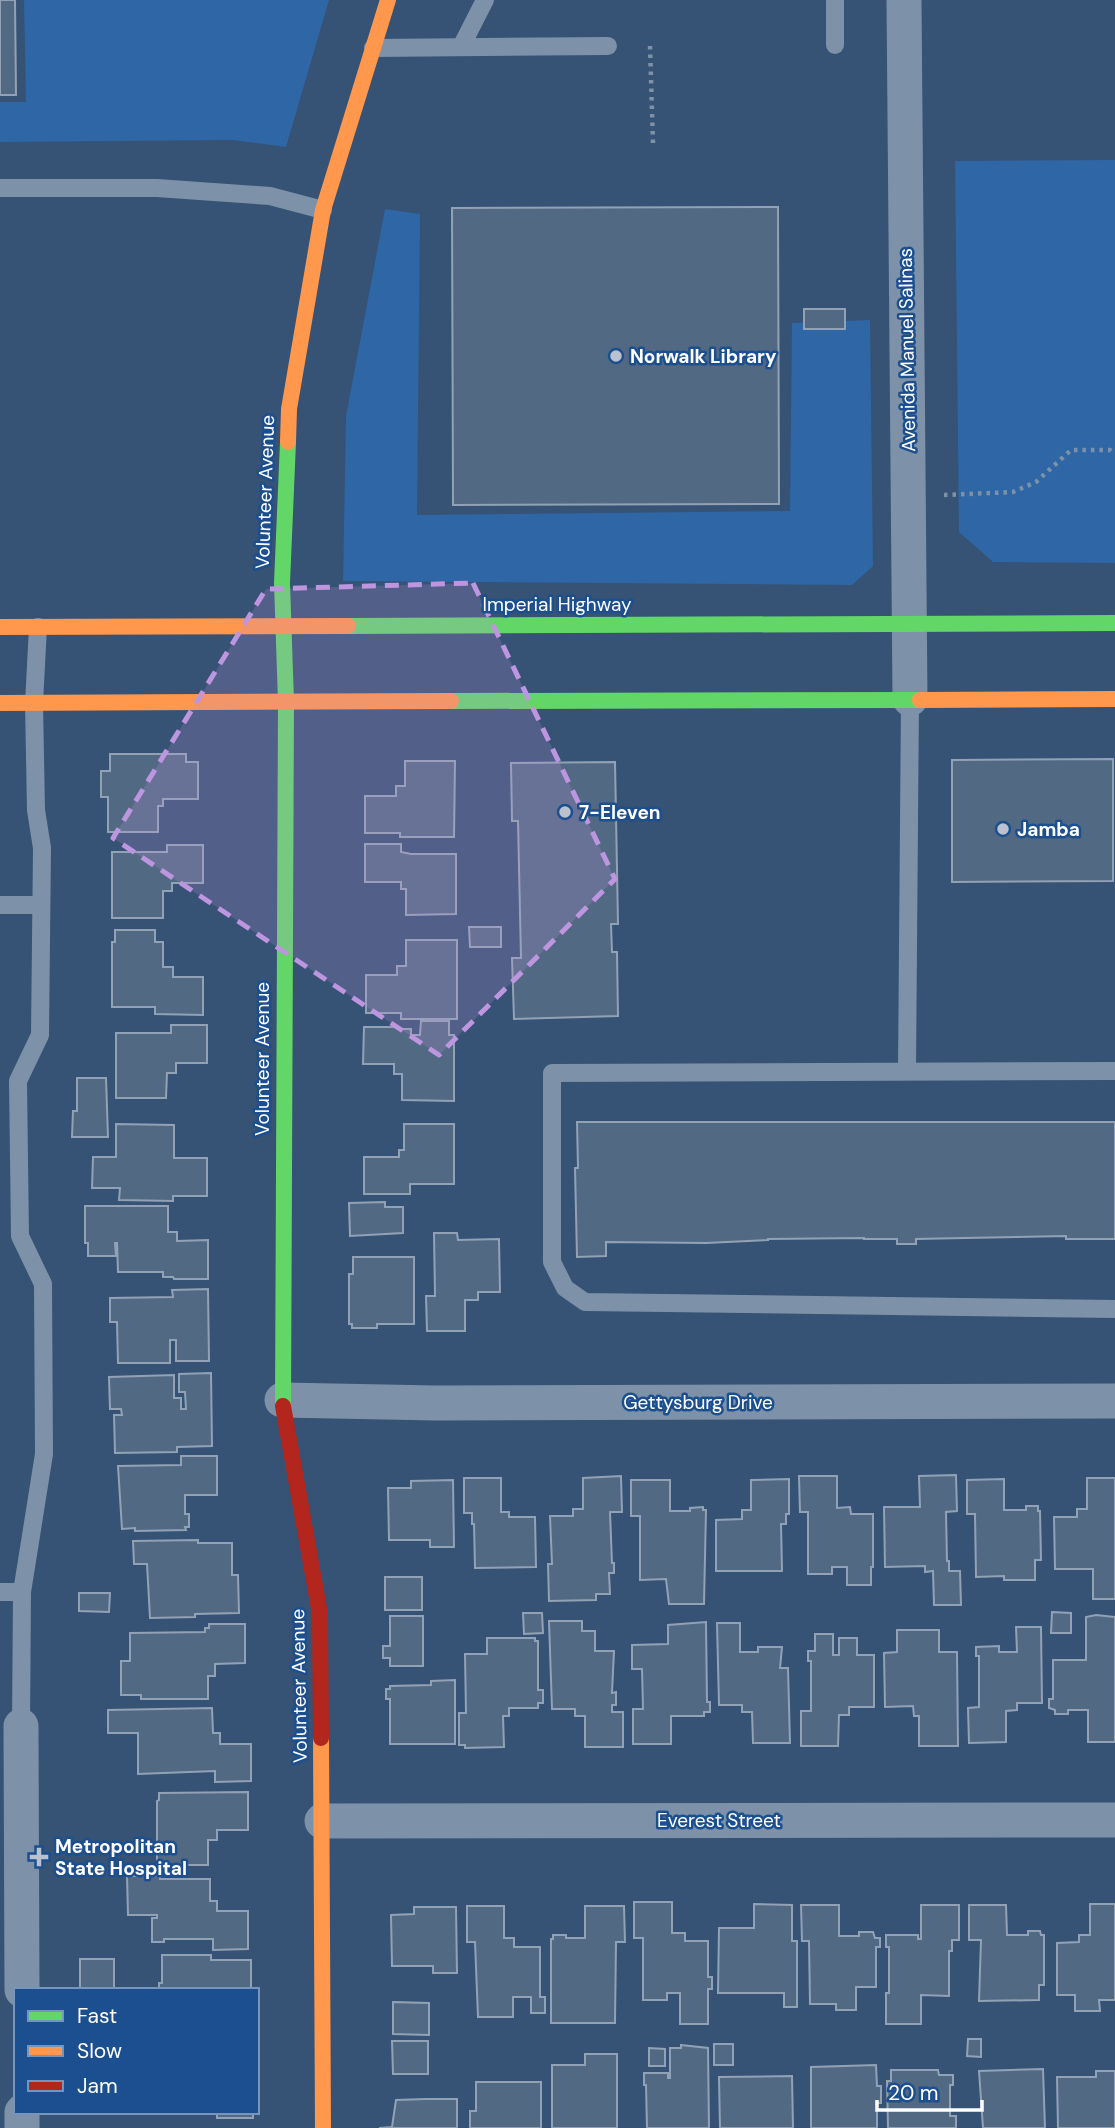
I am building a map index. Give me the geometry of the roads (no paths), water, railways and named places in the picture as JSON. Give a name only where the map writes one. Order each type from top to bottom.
[{"type":"main road","name":"Volunteer Avenue","points":[[323,2128],[320,1614],[282,1400],[286,702],[282,627],[289,409],[323,210],[388,0]]},
{"type":"main road","name":"Imperial Highway","points":[[1,628],[1115,623]]},
{"type":"main road","points":[[0,703],[1115,699]]},
{"type":"street","name":"Avenida Manuel Salinas","points":[[904,0],[910,699]]},
{"type":"street","name":"Gettysburg Drive","points":[[282,1400],[436,1403],[1115,1401]]},
{"type":"street","points":[[21,1726],[22,1988]]},
{"type":"street","name":"Everest Street","points":[[322,1821],[1115,1820]]},
{"type":"lane","points":[[461,47],[485,0]]},
{"type":"lane","points":[[835,0],[835,45]]},
{"type":"lane","points":[[373,48],[608,46]]},
{"type":"lane","points":[[0,188],[183,190],[270,196],[323,210]]},
{"type":"lane","points":[[21,1726],[22,1592],[44,1454],[43,1284],[20,1236],[19,1082],[40,1035],[42,848],[36,810],[34,703],[38,627]]},
{"type":"lane","points":[[907,1072],[910,699]]},
{"type":"lane","points":[[0,905],[41,905]]},
{"type":"lane","points":[[1115,1071],[552,1073],[552,1262],[565,1288],[585,1302],[1115,1308]]},
{"type":"lane","points":[[0,1592],[22,1592]]},
{"type":"place","name":"Norwalk Library","points":[[616,356]]},
{"type":"place","name":"7-Eleven","points":[[565,812]]},
{"type":"place","name":"Jamba","points":[[1003,829]]},
{"type":"place","name":"Metropolitan State Hospital","points":[[39,1857]]}]
